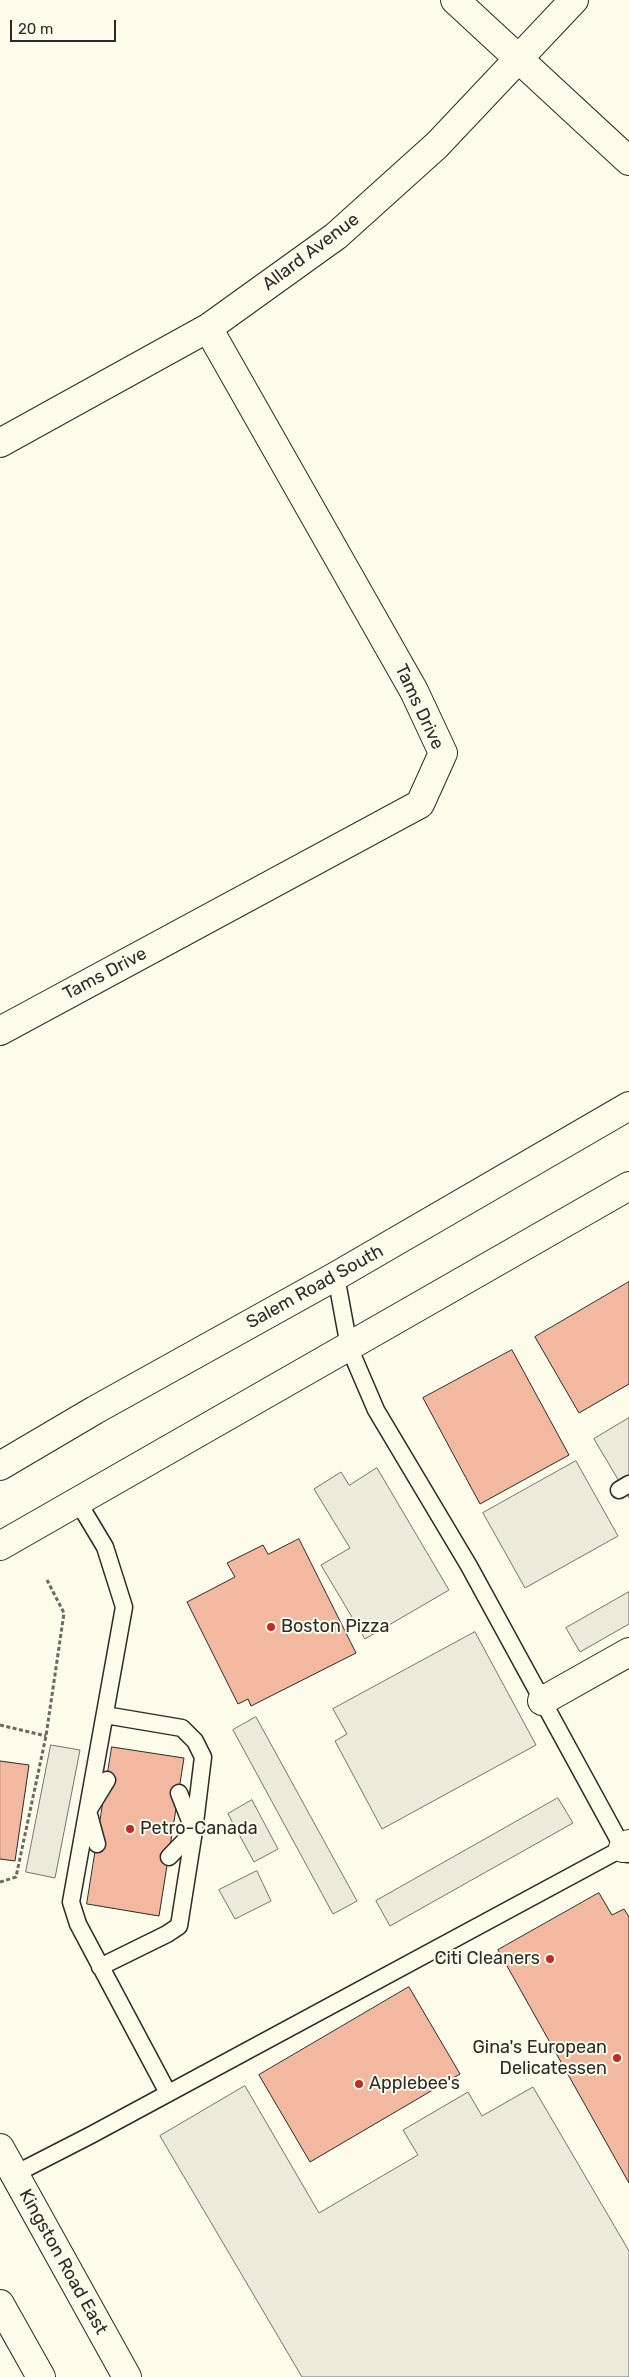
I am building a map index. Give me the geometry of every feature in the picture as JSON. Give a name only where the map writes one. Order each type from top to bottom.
[{"type":"street","points":[[456,0],[629,161]]},
{"type":"street","name":"Allard Avenue","points":[[0,443],[208,328],[336,236],[437,145],[574,0]]},
{"type":"street","name":"Tams Drive","points":[[0,1032],[420,804],[443,753],[414,691],[208,328]]},
{"type":"street","name":"Salem Road South","points":[[0,1466],[94,1410],[336,1276],[629,1106]]},
{"type":"street","points":[[0,1546],[629,1186]]},
{"type":"street","points":[[542,1701],[629,1652]]},
{"type":"street","name":"Kingston Road East","points":[[0,2148],[127,2377]]},
{"type":"street","points":[[0,2304],[41,2377]]},
{"type":"lane","points":[[14,2174],[627,1850],[542,1701],[469,1566],[376,1410],[349,1346],[336,1276]]},
{"type":"lane","points":[[78,1502],[105,1547],[124,1607],[71,1902],[78,1924],[168,2093]]},
{"type":"lane","points":[[100,1967],[167,1934],[179,1926],[203,1757],[195,1741],[182,1728],[105,1715]]},
{"type":"lane","points":[[97,1844],[88,1810],[107,1780]]},
{"type":"lane","points":[[179,1792],[194,1831]]},
{"type":"lane","points":[[169,1857],[194,1831]]},
{"type":"path","points":[[0,1882],[16,1877],[46,1736],[64,1613],[47,1580]]},
{"type":"path","points":[[0,1725],[46,1736]]},
{"type":"shaded area","points":[[629,1418],[629,1498],[594,1439]]},
{"type":"shaded area","points":[[576,1461],[618,1536],[525,1588],[483,1513]]},
{"type":"shaded area","points":[[377,1468],[449,1590],[365,1639],[321,1565],[350,1548],[314,1489],[341,1472],[349,1485]]},
{"type":"shaded area","points":[[629,1592],[629,1624],[580,1652],[566,1628]]},
{"type":"shaded area","points":[[475,1632],[536,1745],[382,1829],[335,1741],[347,1734],[333,1709]]},
{"type":"shaded area","points":[[256,1717],[357,1901],[333,1914],[233,1730]]},
{"type":"shaded area","points":[[51,1745],[80,1750],[55,1878],[26,1872]]},
{"type":"shaded area","points":[[558,1798],[573,1823],[390,1926],[376,1901]]},
{"type":"shaded area","points":[[252,1800],[278,1849],[254,1862],[228,1814]]},
{"type":"shaded area","points":[[257,1871],[271,1901],[235,1919],[219,1890]]},
{"type":"shaded area","points":[[245,2086],[319,2213],[418,2155],[403,2130],[468,2092],[482,2116],[533,2087],[629,2251],[629,2377],[302,2377],[160,2136]]},
{"type":"building","points":[[629,1282],[629,1384],[579,1413],[535,1337]]},
{"type":"building","points":[[512,1350],[569,1455],[480,1504],[423,1398]]},
{"type":"building","name":"Boston Pizza","points":[[299,1539],[356,1653],[251,1706],[248,1699],[238,1704],[187,1602],[235,1577],[227,1563],[263,1545],[268,1554]]},
{"type":"building","points":[[112,1747],[184,1758],[159,1916],[87,1904]]},
{"type":"building","points":[[0,1761],[29,1765],[15,1861],[0,1859]]},
{"type":"building","points":[[599,1893],[612,1915],[624,1909],[629,1917],[629,2183],[498,1950]]},
{"type":"building","points":[[409,1987],[460,2074],[310,2162],[259,2075]]},
{"type":"place","name":"Boston Pizza","points":[[271,1627]]},
{"type":"place","name":"Petro-Canada","points":[[130,1829]]},
{"type":"place","name":"Citi Cleaners","points":[[550,1959]]},
{"type":"place","name":"Gina's European Delicatessen","points":[[617,2058]]},
{"type":"place","name":"Applebee's","points":[[359,2084]]}]
